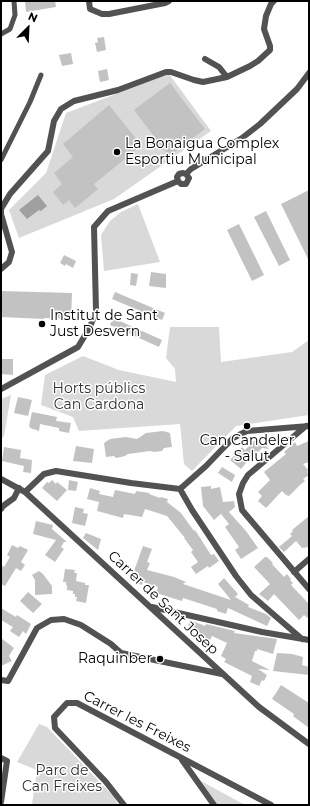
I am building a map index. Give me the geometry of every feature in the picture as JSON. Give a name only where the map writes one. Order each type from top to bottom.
[{"type":"street","points":[[1,34],[10,29],[15,15],[14,1]]},
{"type":"street","points":[[90,1],[90,9],[102,14],[130,10],[165,3],[168,1]]},
{"type":"street","points":[[1,269],[9,262],[12,252],[1,214],[1,209],[10,194],[48,151],[54,121],[60,110],[74,101],[118,90],[166,72],[203,82],[227,77],[258,61],[270,50],[264,29],[266,16],[271,4],[274,1]]},
{"type":"street","points":[[205,59],[219,67],[227,77]]},
{"type":"street","points":[[1,389],[78,347],[80,344],[90,327],[96,311],[94,227],[108,211],[178,181],[181,184],[186,184],[189,180],[186,174],[191,169],[242,138],[260,124],[297,89],[309,73]]},
{"type":"street","points":[[1,160],[30,102],[41,75]]},
{"type":"street","points":[[25,492],[44,474],[56,471],[180,489],[206,466],[233,438],[247,431],[307,426]]},
{"type":"street","points":[[307,426],[248,475],[239,494],[242,510],[309,589]]},
{"type":"street","name":"Carrer de Sant Josep","points":[[1,479],[25,492],[259,707],[309,744]]},
{"type":"street","points":[[1,509],[14,498],[19,488]]},
{"type":"street","points":[[180,489],[192,510],[236,576],[251,595],[302,639]]},
{"type":"street","points":[[294,572],[309,559]]},
{"type":"street","points":[[151,607],[262,632],[309,640]]},
{"type":"street","points":[[1,680],[8,681],[37,628],[51,620],[64,619],[81,625],[111,644],[121,653],[222,674]]},
{"type":"street","name":"Carrer les Freixes","points":[[124,805],[106,782],[55,728],[54,717],[68,703],[77,703],[271,805]]},
{"type":"street","points":[[181,758],[214,805]]},
{"type":"street","points":[[1,802],[4,760]]},
{"type":"green space","name":"La Bonaigua Complex Esportiu Municipal","points":[[169,74],[211,131],[114,199],[19,238],[9,210],[46,173],[66,113]]},
{"type":"green space","points":[[138,204],[160,262],[104,271],[101,235],[110,221],[121,212]]},
{"type":"green space","name":"Horts públics Can Cardona","points":[[170,327],[219,327],[221,362],[292,352],[309,340],[309,415],[236,426],[192,471],[184,464],[180,424],[79,431],[73,417],[41,405],[45,375],[83,356],[119,370],[176,382],[175,369],[166,358]]},
{"type":"green space","points":[[11,395],[4,436],[1,439],[1,399]]},
{"type":"green space","name":"Parc de Can Freixes","points":[[39,724],[47,727],[114,797],[118,805],[32,805],[37,770],[17,762]]},
{"type":"green space","points":[[201,781],[245,805],[217,805]]},
{"type":"shaded area","points":[[38,195],[47,206],[27,219],[19,210]]},
{"type":"building","points":[[25,1],[55,1],[56,7],[26,12]]},
{"type":"building","points":[[104,37],[106,50],[97,52],[95,43],[98,42],[97,38]]},
{"type":"building","points":[[71,53],[73,64],[62,66],[59,55]]},
{"type":"building","points":[[107,69],[109,80],[100,82],[98,71]]},
{"type":"building","points":[[170,83],[205,129],[169,156],[134,110]]},
{"type":"building","points":[[109,105],[138,141],[133,145],[137,149],[94,184],[98,189],[75,208],[69,200],[63,205],[53,192],[62,184],[54,173],[73,157],[63,144]]},
{"type":"building","points":[[309,190],[309,261],[281,204]]},
{"type":"building","points":[[266,211],[290,260],[279,266],[254,217]]},
{"type":"building","points":[[239,224],[264,275],[252,281],[227,230]]},
{"type":"building","points":[[64,255],[76,261],[73,268],[66,264],[65,266],[60,263]]},
{"type":"building","points":[[151,272],[166,274],[166,288],[149,286]]},
{"type":"building","points":[[131,273],[138,274],[136,286],[130,285]]},
{"type":"building","points":[[1,291],[72,293],[71,319],[1,317]]},
{"type":"building","points":[[115,292],[165,313],[162,320],[112,299]]},
{"type":"building","points":[[113,318],[162,340],[159,347],[110,325]]},
{"type":"building","points":[[1,359],[13,359],[13,375],[1,374]]},
{"type":"building","points":[[18,397],[32,400],[28,416],[14,413]]},
{"type":"building","points":[[32,412],[57,417],[56,421],[71,423],[69,433],[59,431],[59,428],[40,424],[39,431],[30,428],[29,426]]},
{"type":"building","points":[[163,431],[170,433],[172,447],[164,448],[162,451],[128,454],[116,458],[114,456],[106,457],[104,443],[110,439],[126,437],[137,439],[146,433]]},
{"type":"building","points":[[255,440],[258,442],[260,440],[269,449],[262,448],[258,452],[256,451],[241,469],[230,460],[242,447],[245,450]]},
{"type":"building","points":[[309,441],[309,462],[303,464],[308,470],[307,472],[309,475],[303,479],[305,481],[289,496],[282,491],[266,508],[258,501],[262,496],[258,492],[270,480],[264,472],[286,454],[284,452],[295,442],[297,446]]},
{"type":"building","points":[[76,446],[94,449],[92,463],[73,461]]},
{"type":"building","points":[[4,447],[21,450],[20,458],[32,460],[31,473],[23,472],[24,466],[2,461]]},
{"type":"building","points":[[222,467],[235,475],[232,482],[218,473]]},
{"type":"building","points":[[52,480],[67,490],[57,501],[42,488],[47,482],[49,483]]},
{"type":"building","points":[[69,480],[78,482],[76,491],[68,490]]},
{"type":"building","points":[[211,486],[211,489],[220,487],[223,502],[234,501],[235,507],[229,512],[246,531],[258,548],[241,559],[235,550],[239,547],[225,527],[229,524],[221,514],[214,520],[203,506],[201,487]]},
{"type":"building","points":[[90,488],[100,491],[99,494],[113,497],[115,490],[135,494],[136,491],[150,493],[149,494],[160,498],[168,499],[167,502],[181,513],[194,531],[195,530],[211,555],[214,554],[219,561],[196,574],[191,567],[198,562],[191,552],[193,550],[167,516],[145,509],[142,517],[124,514],[123,518],[97,511],[99,502],[87,499]]},
{"type":"building","points":[[75,507],[84,509],[83,513],[88,514],[85,526],[72,523]]},
{"type":"building","points":[[309,516],[309,547],[302,548],[296,541],[284,552],[279,547],[292,536],[290,534],[293,531],[292,530]]},
{"type":"building","points":[[36,521],[53,525],[52,529],[67,542],[64,542],[61,547],[64,549],[55,562],[45,555],[56,540],[33,534]]},
{"type":"building","points":[[86,533],[101,539],[98,550],[83,538]]},
{"type":"building","points":[[12,545],[18,548],[20,546],[28,550],[21,562],[25,565],[21,571],[16,568],[5,586],[1,584],[1,565],[4,567],[10,557],[7,555]]},
{"type":"building","points":[[143,546],[152,549],[147,562],[150,563],[147,570],[174,577],[186,582],[183,584],[231,600],[218,584],[224,578],[238,594],[235,597],[249,605],[248,607],[266,614],[271,618],[267,626],[228,608],[226,614],[217,611],[217,609],[183,598],[182,601],[156,593],[158,587],[143,582],[142,585],[136,583],[139,573],[134,571]]},
{"type":"building","points":[[265,557],[273,563],[272,564],[284,577],[287,574],[293,583],[291,585],[309,604],[309,619],[304,615],[299,620],[274,594],[268,601],[259,594],[270,584],[254,567]]},
{"type":"building","points":[[65,569],[75,570],[74,573],[77,573],[76,581],[89,585],[86,603],[76,601],[77,597],[73,594],[73,591],[67,590],[66,582],[63,582]]},
{"type":"building","points":[[39,571],[52,586],[52,594],[35,595],[35,580],[32,575]]},
{"type":"building","points":[[28,592],[42,604],[33,613],[20,601]]},
{"type":"building","points":[[1,608],[16,617],[17,615],[31,624],[26,634],[23,631],[19,637],[10,631],[13,627],[1,620]]},
{"type":"building","points":[[190,620],[205,626],[206,624],[235,631],[234,633],[277,639],[273,654],[257,649],[257,651],[255,651],[252,661],[270,670],[258,669],[267,675],[264,681],[262,680],[259,686],[250,682],[252,676],[224,662],[226,659],[221,656],[227,643],[212,636],[207,646],[199,641],[202,635],[195,632],[196,629],[188,626]]},
{"type":"building","points":[[1,638],[14,648],[9,656],[12,661],[1,666]]},
{"type":"building","points":[[277,653],[292,654],[303,657],[302,665],[309,667],[309,675],[273,671]]},
{"type":"building","points":[[281,685],[309,703],[309,728],[293,716],[294,714],[272,699]]},
{"type":"place","name":"La Bonaigua Complex Esportiu Municipal","points":[[117,152]]},
{"type":"place","name":"Institut de Sant Just Desvern","points":[[42,324]]},
{"type":"place","name":"Can Candeler - Salut","points":[[247,426]]},
{"type":"place","name":"Raquinber","points":[[160,659]]}]
